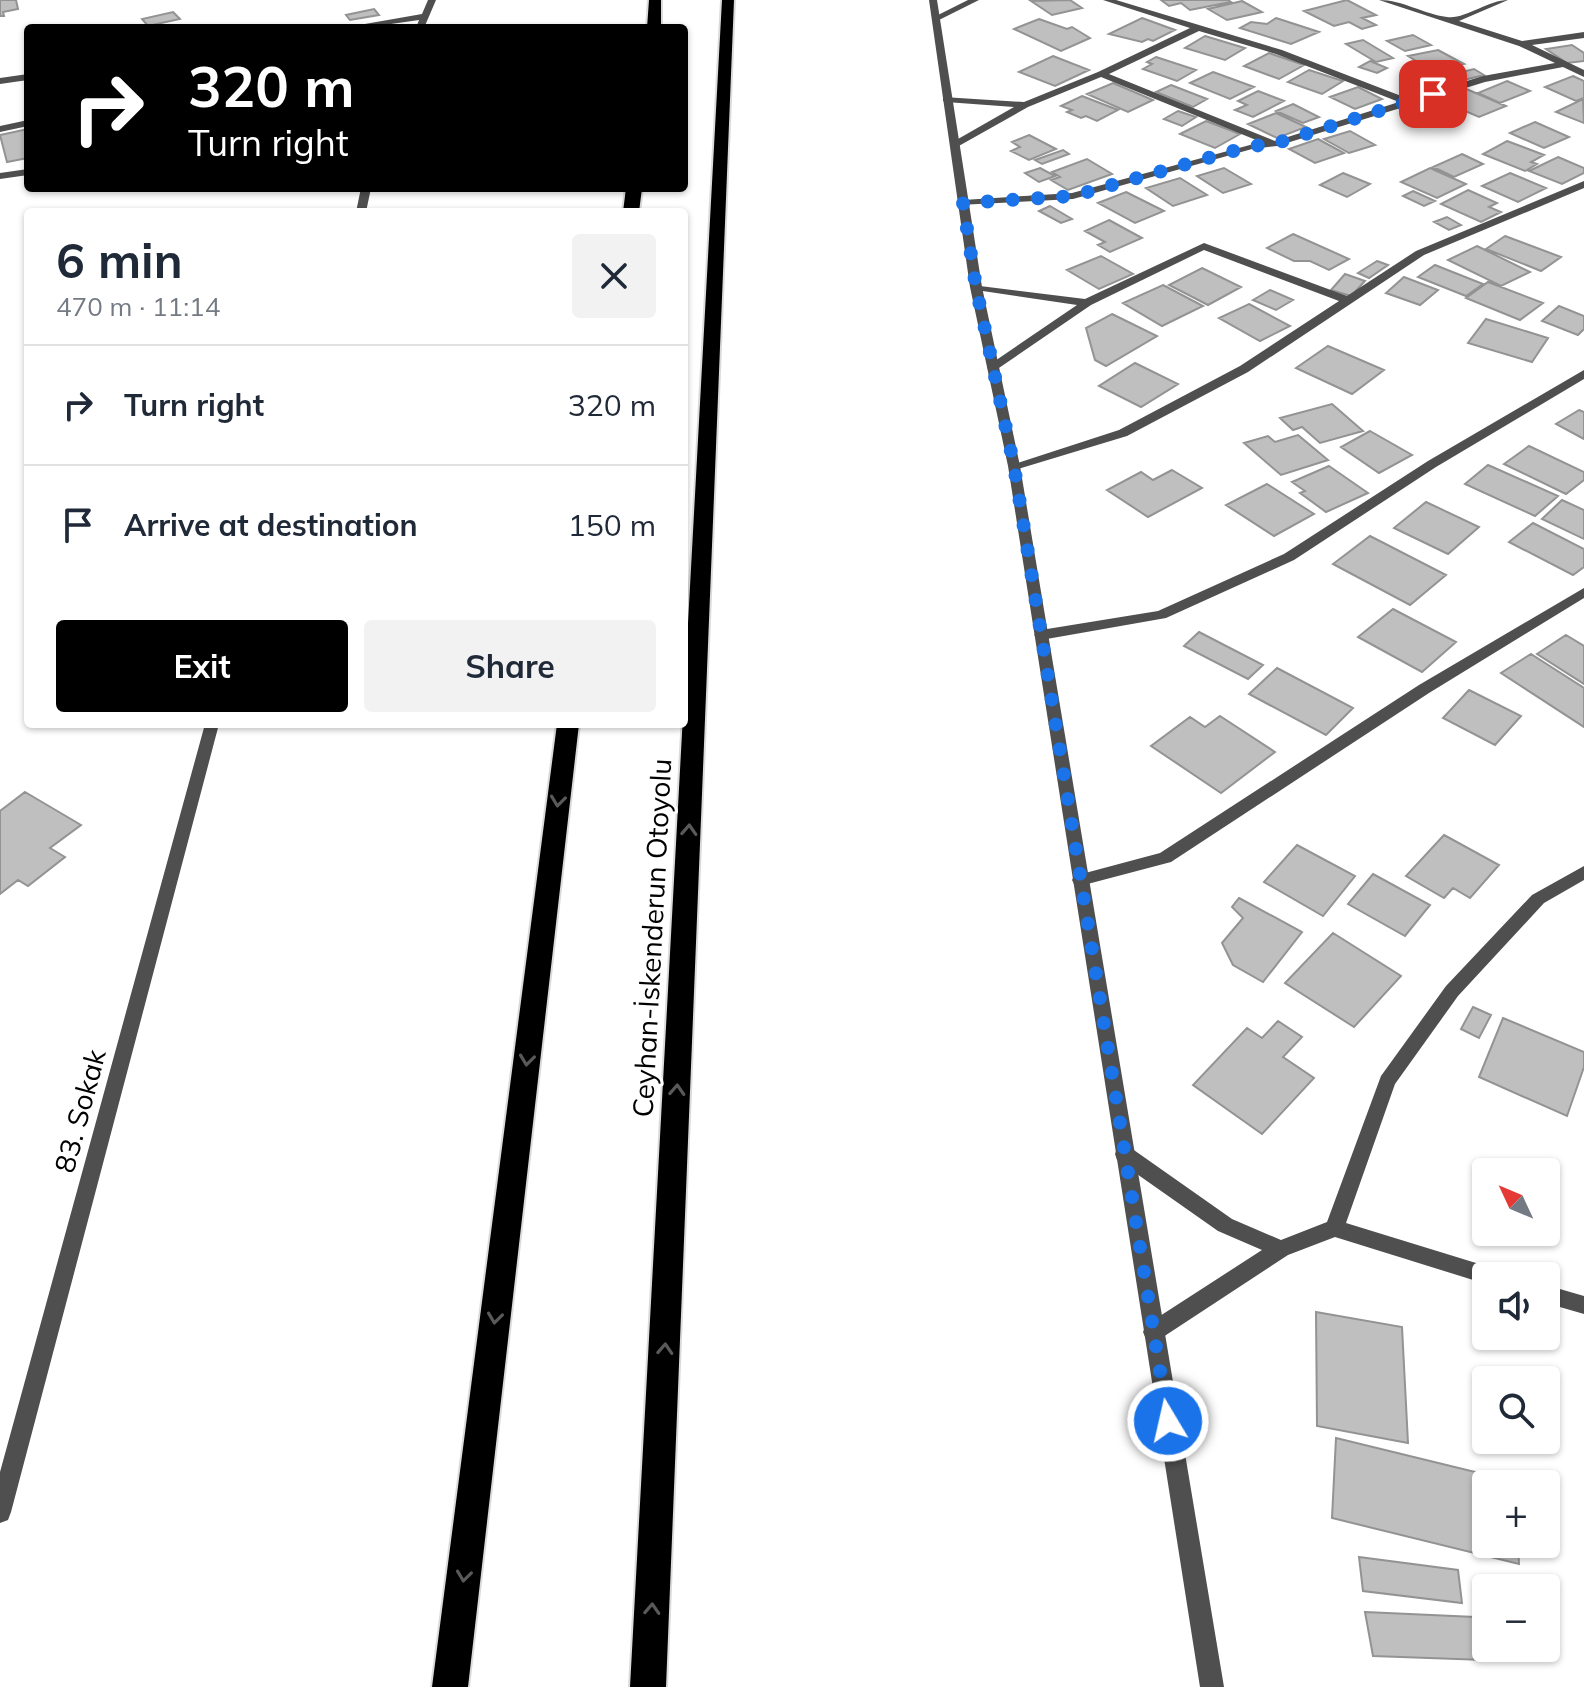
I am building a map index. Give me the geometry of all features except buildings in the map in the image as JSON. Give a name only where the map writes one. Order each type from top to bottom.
[{"type":"highway","points":[[654,24],[655,0]]},
{"type":"highway","name":"Ceyhan-İskenderun Otoyolu","points":[[648,1687],[728,0]]},
{"type":"highway","points":[[450,1687],[568,728]]},
{"type":"street","points":[[422,24],[432,0]]},
{"type":"street","points":[[933,0],[976,287],[1014,466],[1212,1687]]},
{"type":"street","points":[[936,18],[975,0]]},
{"type":"street","points":[[1107,0],[1292,57],[1408,102]]},
{"type":"street","points":[[1383,0],[1522,44],[1584,74]]},
{"type":"street","points":[[1452,21],[1504,0]]},
{"type":"street","points":[[372,24],[425,16]]},
{"type":"street","points":[[954,145],[1025,105],[1101,74],[1199,27]]},
{"type":"street","points":[[1522,44],[1584,35]]},
{"type":"street","points":[[963,203],[1073,196],[1251,146],[1274,144],[1483,79],[1561,65]]},
{"type":"street","points":[[1101,74],[1274,144]]},
{"type":"street","points":[[0,81],[24,78]]},
{"type":"street","points":[[946,99],[1025,105]]},
{"type":"street","points":[[0,129],[24,124]]},
{"type":"street","points":[[0,176],[24,173]]},
{"type":"street","points":[[1014,466],[1123,433],[1244,369],[1420,253],[1584,184]]},
{"type":"street","points":[[993,368],[1087,303],[1204,246],[1349,301]]},
{"type":"street","points":[[976,287],[1087,303]]},
{"type":"street","points":[[1041,635],[1161,615],[1289,557],[1432,464],[1584,374]]},
{"type":"street","points":[[1080,880],[1165,858],[1424,689],[1584,592]]},
{"type":"street","name":"83. Sokak","points":[[0,1512],[211,728]]},
{"type":"street","points":[[1335,1228],[1387,1081],[1452,991],[1538,899],[1584,872]]},
{"type":"street","points":[[1124,1154],[1225,1225],[1281,1249]]},
{"type":"street","points":[[1153,1332],[1281,1249],[1335,1228],[1472,1271]]},
{"type":"street","points":[[1560,1298],[1584,1305]]},
{"type":"route","points":[[1168,1421],[1014,466],[976,287],[963,203],[1073,196],[1251,146],[1274,144],[1433,94]]}]
